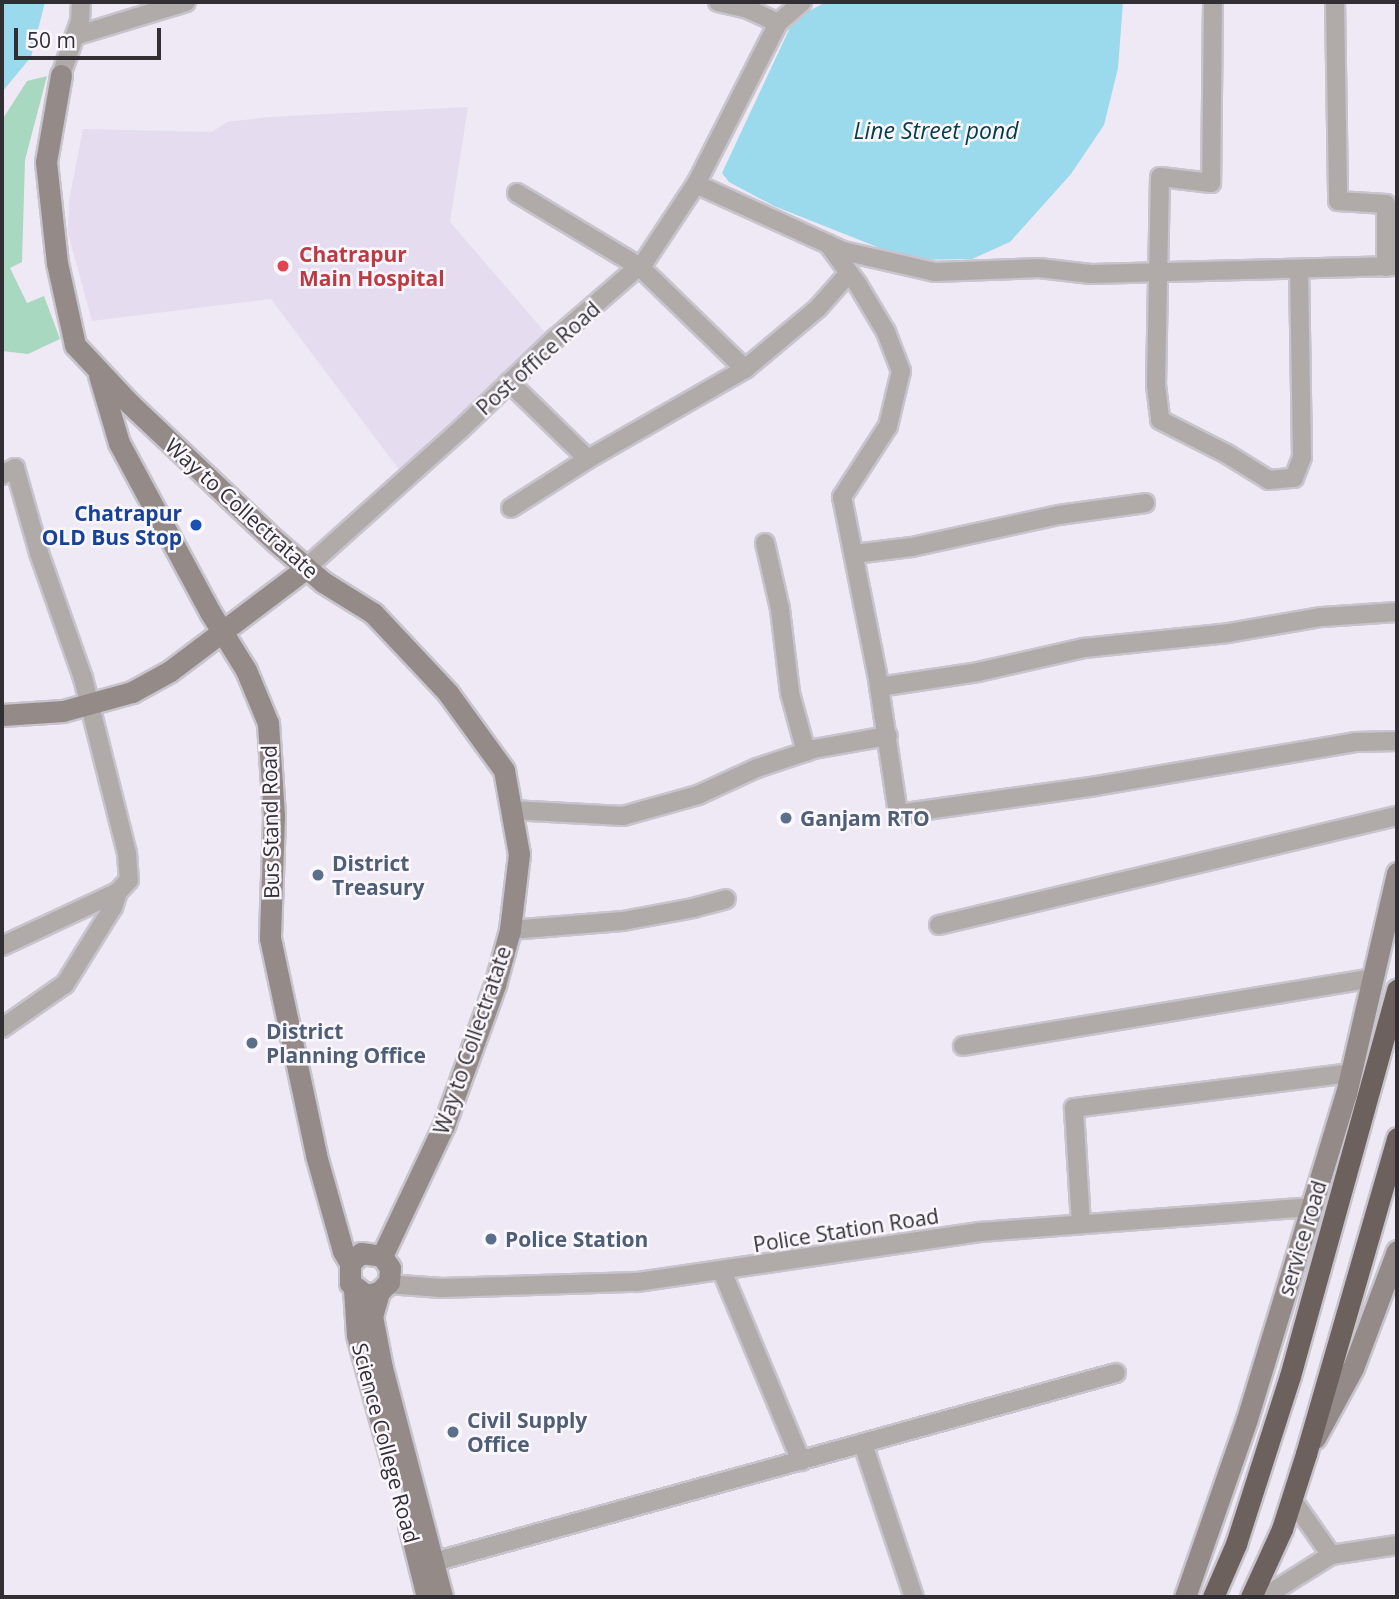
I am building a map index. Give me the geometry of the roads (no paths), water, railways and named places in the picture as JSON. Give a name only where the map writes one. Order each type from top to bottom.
[{"type":"highway","points":[[1213,1597],[1236,1544],[1290,1376],[1397,990]]},
{"type":"highway","points":[[1251,1597],[1306,1454],[1397,1138]]},
{"type":"main road","name":"Way to Collectratate","points":[[61,75],[46,162],[57,263],[75,345],[186,458],[306,568],[373,613],[448,693],[504,770],[519,855],[510,930],[495,985],[444,1125],[382,1256]]},
{"type":"main road","name":"Bus Stand Road","points":[[98,370],[119,443],[246,670],[268,723],[274,816],[271,938],[316,1155],[343,1251],[350,1263]]},
{"type":"main road","name":"Post office Road","points":[[2,716],[63,711],[132,692],[170,671],[306,568]]},
{"type":"main road","name":"service road","points":[[1183,1597],[1247,1419],[1351,1073],[1397,873]]},
{"type":"main road","points":[[1306,1454],[1353,1368],[1397,1251]]},
{"type":"main road","points":[[361,1253],[382,1256],[390,1268],[383,1288],[366,1295],[354,1289],[348,1277],[350,1263],[361,1253]]},
{"type":"main road","name":"Science College Road","points":[[383,1288],[372,1316],[426,1564],[426,1597]]},
{"type":"main road","name":"Science College Road","points":[[354,1289],[357,1335],[426,1564],[442,1597]]},
{"type":"street","points":[[61,75],[75,36],[81,2]]},
{"type":"street","points":[[75,36],[186,2]]},
{"type":"street","points":[[718,2],[748,9],[778,23],[803,2]]},
{"type":"street","points":[[1213,2],[1211,183],[1160,177],[1156,385],[1160,420],[1227,454],[1269,480],[1294,478],[1302,457],[1299,268]]},
{"type":"street","points":[[696,184],[843,251],[935,272],[1039,268],[1091,274],[1392,266],[1387,204],[1339,201],[1335,2]]},
{"type":"street","name":"Post office Road","points":[[306,568],[509,382],[640,267],[696,184],[778,23]]},
{"type":"street","points":[[517,193],[640,267],[745,369]]},
{"type":"street","points":[[828,244],[886,332],[901,372],[888,426],[842,497],[888,736],[898,814],[1110,784],[1355,742],[1397,741]]},
{"type":"street","points":[[511,509],[588,458],[745,369],[818,308],[849,273]]},
{"type":"street","points":[[509,382],[588,458]]},
{"type":"street","points":[[2,475],[15,468],[89,704],[127,853],[129,880],[118,892],[2,946]]},
{"type":"street","points":[[854,554],[912,547],[1059,515],[1145,503]]},
{"type":"street","points":[[765,544],[779,609],[790,694],[806,752]]},
{"type":"street","points":[[879,687],[978,671],[1084,648],[1228,633],[1322,617],[1397,612]]},
{"type":"street","points":[[511,810],[623,816],[698,795],[757,768],[806,752],[888,736]]},
{"type":"street","points":[[939,925],[1397,816]]},
{"type":"street","points":[[2,1028],[65,984],[113,907],[118,892]]},
{"type":"street","points":[[510,930],[622,921],[726,899]]},
{"type":"street","points":[[963,1046],[1374,978]]},
{"type":"street","points":[[1081,1224],[1074,1108],[1351,1073]]},
{"type":"street","name":"Police Station Road","points":[[383,1288],[637,1282],[979,1232],[1311,1206]]},
{"type":"street","points":[[722,1271],[801,1461]]},
{"type":"street","points":[[426,1564],[1116,1373]]},
{"type":"street","points":[[863,1444],[914,1597]]},
{"type":"street","points":[[1291,1498],[1331,1555]]},
{"type":"street","points":[[1264,1597],[1331,1555],[1397,1545]]},
{"type":"water","points":[[2,2],[45,2],[31,57],[2,92]]},
{"type":"water","name":"Line Street pond","points":[[826,2],[1123,2],[1118,68],[1104,125],[1071,174],[1010,242],[972,259],[910,260],[774,206],[729,182],[722,173],[794,19]]},
{"type":"place","name":"Chatrapur Main Hospital","points":[[283,266]]},
{"type":"place","name":"Chatrapur OLD Bus Stop","points":[[196,525]]},
{"type":"place","name":"Ganjam RTO","points":[[786,818]]},
{"type":"place","name":"District Treasury","points":[[318,875]]},
{"type":"place","name":"District Planning Office","points":[[252,1043]]},
{"type":"place","name":"Police Station","points":[[491,1239]]},
{"type":"place","name":"Civil Supply Office","points":[[453,1432]]}]
